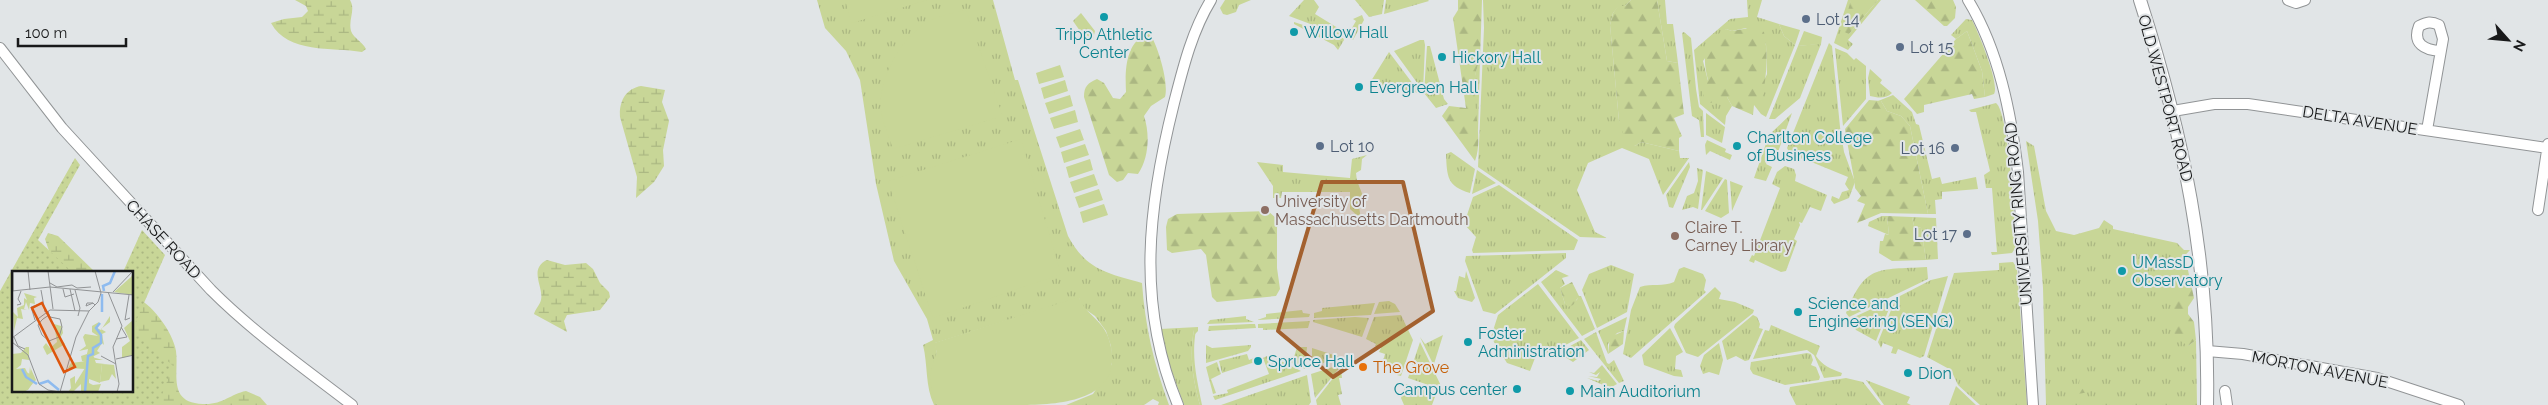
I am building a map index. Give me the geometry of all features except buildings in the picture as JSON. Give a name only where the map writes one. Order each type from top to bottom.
[{"type":"main road","name":"OLD WESTPORT ROAD","points":[[2140,0],[2173,111],[2197,232],[2204,290],[2207,405]]},
{"type":"street","points":[[1178,405],[1164,366],[1153,318],[1149,268],[1150,228],[1161,159],[1176,96],[1196,31],[1211,0]]},
{"type":"street","name":"UNIVERSITY RING ROAD","points":[[1968,0],[1984,29],[1996,62],[2013,135],[2018,172],[2033,405]]},
{"type":"street","points":[[2288,0],[2301,3],[2305,0]]},
{"type":"street","name":"CHASE ROAD","points":[[0,48],[85,155],[217,296],[281,351],[352,405]]},
{"type":"street","points":[[2427,130],[2440,51]]},
{"type":"street","name":"DELTA AVENUE","points":[[2173,111],[2214,104],[2248,104],[2548,146]]},
{"type":"street","points":[[2538,210],[2548,146]]},
{"type":"street","name":"MORTON AVENUE","points":[[2207,351],[2243,354],[2355,373],[2377,378],[2443,402],[2459,405]]},
{"type":"street","points":[[2225,391],[2227,405]]},
{"type":"highlighted area","points":[[1322,182],[1403,182],[1433,311],[1333,377],[1278,331]]},
{"type":"green space","points":[[295,0],[350,0],[352,4],[351,31],[366,49],[362,52],[325,49],[288,40],[271,23],[302,17],[308,11],[306,6]]},
{"type":"green space","points":[[817,0],[993,0],[1015,80],[1018,80],[1068,236],[1075,248],[1091,264],[1109,273],[1142,283],[1145,315],[1151,345],[1169,405],[1158,405],[1159,402],[1153,399],[1144,405],[1066,405],[1093,394],[1112,364],[1111,346],[1106,331],[1095,316],[1082,307],[1079,298],[935,343],[937,353],[931,376],[937,405],[934,405],[929,390],[923,345],[933,340],[927,319],[894,261],[876,184],[860,80],[846,51],[825,28]]},
{"type":"green space","points":[[845,0],[927,0],[852,23]]},
{"type":"green space","points":[[1225,0],[1251,0],[1239,5],[1236,12],[1227,15],[1223,14],[1220,8]]},
{"type":"green space","points":[[1304,0],[1314,0],[1319,7],[1315,14],[1346,33],[1349,33],[1356,21],[1353,19],[1362,15],[1364,20],[1353,40],[1289,16]]},
{"type":"green space","points":[[1355,0],[1384,0],[1382,14],[1369,17]]},
{"type":"green space","points":[[1386,0],[1428,0],[1429,1],[1384,14]]},
{"type":"green space","points":[[1458,0],[1482,0],[1480,60],[1474,85],[1478,137],[1475,161],[1442,116],[1449,106],[1466,108],[1453,18],[1458,10]]},
{"type":"green space","points":[[1483,0],[1631,0],[1625,6],[1618,7],[1613,13],[1610,25],[1619,121],[1635,146],[1641,142],[1679,151],[1680,158],[1689,158],[1663,195],[1649,159],[1622,148],[1588,163],[1577,190],[1595,232],[1607,238],[1580,237],[1478,167],[1484,28]]},
{"type":"green space","points":[[1631,0],[1657,0],[1667,61],[1678,63],[1684,114],[1674,118],[1682,136],[1679,138],[1679,151],[1641,142],[1635,146],[1626,139],[1620,125],[1610,25],[1613,13],[1618,6],[1625,6]]},
{"type":"green space","points":[[1657,0],[1665,0],[1667,24],[1673,24],[1678,63],[1667,61]]},
{"type":"green space","points":[[1747,0],[1762,0],[1757,17],[1779,24],[1784,36],[1795,45],[1766,117],[1754,105],[1767,74],[1766,44],[1746,28],[1732,31],[1726,29],[1703,61],[1708,81],[1720,97],[1727,97],[1732,106],[1726,116],[1725,125],[1700,104],[1694,50],[1730,19],[1748,17]]},
{"type":"green space","points":[[1848,0],[1851,0],[1849,34],[1878,0],[1881,0],[1848,40],[1853,44],[1848,50],[1834,43]]},
{"type":"green space","points":[[1851,0],[1878,0],[1849,34],[1842,31]]},
{"type":"green space","points":[[1915,0],[1953,0],[1956,7],[1955,18],[1947,26],[1944,26]]},
{"type":"green space","points":[[966,10],[1003,117],[1000,120],[996,118],[893,149],[883,119],[881,97],[883,84],[894,59],[910,37],[929,21]]},
{"type":"green space","points":[[1081,13],[1095,31],[1093,39],[1080,31],[1073,21]]},
{"type":"green space","points":[[1966,19],[1972,20],[1975,26],[1988,58],[1994,80],[1994,94],[1985,97],[1982,71],[1967,31],[1956,39],[1951,35]]},
{"type":"green space","points":[[1294,22],[1343,38],[1344,40],[1338,50],[1334,45],[1294,24]]},
{"type":"green space","points":[[1779,24],[1800,30],[1795,45],[1784,36]]},
{"type":"green space","points":[[1755,27],[1764,32],[1767,59],[1761,105],[1754,105],[1753,115],[1732,106],[1727,97],[1720,97],[1711,103],[1704,99],[1703,90],[1708,80],[1705,57],[1709,45],[1718,34],[1726,29],[1732,31]]},
{"type":"green space","points":[[1804,31],[1822,37],[1821,44],[1798,46]]},
{"type":"green space","points":[[1967,31],[1982,71],[1985,97],[1974,99],[1972,94],[1924,105],[1924,112],[1917,114],[1904,99],[1956,39]]},
{"type":"green space","points":[[1149,32],[1162,64],[1166,90],[1165,97],[1151,106],[1144,116],[1148,138],[1142,168],[1138,174],[1128,173],[1123,180],[1117,182],[1109,175],[1084,97],[1085,90],[1089,84],[1097,79],[1104,83],[1113,98],[1120,99],[1126,92],[1126,74],[1131,50],[1141,37]]},
{"type":"green space","points":[[1684,32],[1691,38],[1696,89],[1699,107],[1703,111],[1704,137],[1701,137],[1699,120],[1692,116],[1682,33]]},
{"type":"green space","points":[[1424,40],[1425,45],[1423,91],[1394,51]]},
{"type":"green space","points":[[1829,43],[1832,46],[1844,152],[1855,182],[1849,198],[1834,204],[1831,200],[1832,196],[1839,199],[1842,192],[1849,190],[1845,184],[1848,177],[1809,161],[1810,157],[1808,156],[1808,161],[1790,154],[1787,148]]},
{"type":"green space","points":[[1821,44],[1800,98],[1775,119],[1769,119],[1798,46]]},
{"type":"green space","points":[[1427,46],[1430,46],[1444,99],[1448,104],[1436,108],[1424,93]]},
{"type":"green space","points":[[1835,48],[1847,53],[1854,60],[1856,58],[1866,66],[1866,99],[1843,126]]},
{"type":"green space","points":[[1389,52],[1419,93],[1378,85],[1371,81]]},
{"type":"green space","points":[[1480,60],[1478,132],[1474,115],[1473,96],[1475,76]]},
{"type":"green space","points":[[1060,65],[1064,77],[1039,84],[1036,73]]},
{"type":"green space","points":[[1870,69],[1882,80],[1880,83],[1892,93],[1882,98],[1870,96],[1868,78]]},
{"type":"green space","points":[[1065,80],[1068,91],[1044,99],[1041,88]]},
{"type":"green space","points":[[641,86],[665,90],[662,102],[669,121],[663,150],[664,166],[654,182],[636,198],[637,177],[620,111],[622,101],[627,93]]},
{"type":"green space","points":[[1070,95],[1073,106],[1049,114],[1045,103]]},
{"type":"green space","points":[[1893,95],[1912,112],[1916,124],[1919,125],[1932,179],[1940,177],[1942,184],[1976,177],[1978,189],[1942,192],[1942,199],[1935,200],[1936,214],[1928,214],[1910,126],[1901,116],[1887,111],[1881,101],[1878,101]]},
{"type":"green space","points":[[1869,100],[1881,101],[1887,111],[1901,116],[1910,126],[1928,214],[1881,213],[1857,223],[1865,204],[1857,201],[1861,196],[1855,188],[1845,129]]},
{"type":"green space","points":[[1996,103],[2001,111],[2008,147],[2016,247],[2012,253],[1992,255],[1991,252],[1997,252],[1992,188],[1986,188],[1984,175],[1990,171],[1976,112],[1969,110]]},
{"type":"green space","points":[[1075,110],[1078,122],[1054,129],[1050,118]]},
{"type":"green space","points":[[1706,113],[1725,127],[1722,143],[1706,135]]},
{"type":"green space","points":[[1792,113],[1778,152],[1772,150],[1766,164],[1772,167],[1766,181],[1754,178],[1769,135]]},
{"type":"green space","points":[[1080,129],[1084,140],[1060,148],[1056,137]]},
{"type":"green space","points":[[1021,139],[1061,274],[933,318],[888,181]]},
{"type":"green space","points":[[1707,140],[1726,149],[1725,152],[1732,155],[1730,160],[1710,151],[1706,155],[1705,145]]},
{"type":"green space","points":[[2026,141],[2034,146],[2046,211],[2056,231],[2074,235],[2099,228],[2104,220],[2113,226],[2113,229],[2177,243],[2184,250],[2190,250],[2175,266],[2188,346],[2196,340],[2197,405],[2046,405],[2043,288],[2038,221]]},
{"type":"green space","points":[[1085,144],[1089,155],[1064,163],[1061,152]]},
{"type":"green space","points":[[1451,152],[1475,169],[1470,193],[1457,187],[1450,180],[1446,154]]},
{"type":"green space","points":[[1367,155],[1362,159],[1361,170],[1356,173],[1363,199],[1358,201],[1361,219],[1350,209],[1350,192],[1282,192],[1281,198],[1273,198],[1273,186],[1257,162],[1283,165],[1283,172],[1350,178],[1352,159]]},
{"type":"green space","points":[[75,158],[80,165],[38,240],[71,271],[12,271],[12,392],[134,392],[134,329],[173,366],[158,405],[0,405],[0,291]]},
{"type":"green space","points":[[1090,159],[1093,170],[1069,178],[1066,167]]},
{"type":"green space","points":[[1689,162],[1690,167],[1673,208],[1669,207],[1666,195]]},
{"type":"green space","points":[[1785,166],[1794,169],[1795,181],[1827,195],[1821,211],[1810,207],[1802,223],[1799,222],[1800,225],[1794,239],[1797,241],[1786,271],[1781,272],[1755,260],[1754,263],[1749,261],[1752,255],[1754,256],[1780,188],[1772,184],[1777,172]]},
{"type":"green space","points":[[1697,168],[1703,170],[1698,209],[1693,207],[1682,210],[1687,196],[1694,193],[1698,181]]},
{"type":"green space","points":[[1477,170],[1496,183],[1472,194]]},
{"type":"green space","points":[[1706,171],[1723,178],[1701,210]]},
{"type":"green space","points":[[1094,174],[1098,185],[1074,193],[1070,182]]},
{"type":"green space","points":[[1725,179],[1727,180],[1729,213],[1721,218],[1705,211]]},
{"type":"green space","points":[[1730,181],[1743,186],[1732,211]]},
{"type":"green space","points":[[1499,185],[1578,240],[1574,250],[1473,253],[1472,250],[1476,237],[1464,224],[1473,197]]},
{"type":"green space","points":[[1099,189],[1103,200],[1079,208],[1075,197]]},
{"type":"green space","points":[[1104,204],[1108,215],[1083,223],[1080,212]]},
{"type":"green space","points":[[1268,211],[1277,219],[1277,268],[1280,289],[1276,296],[1217,302],[1212,297],[1206,255],[1201,249],[1172,253],[1167,250],[1166,227],[1168,219],[1177,214]]},
{"type":"green space","points":[[1882,216],[1887,216],[1889,235],[1868,226],[1869,222]]},
{"type":"green space","points":[[1887,216],[1912,217],[1914,226],[1921,228],[1926,260],[1892,261],[1879,253],[1880,241],[1883,241],[1885,234],[1889,235]]},
{"type":"green space","points":[[1912,217],[1936,218],[1938,259],[1926,260],[1921,228],[1914,226]]},
{"type":"green space","points":[[142,230],[165,255],[134,326],[134,271],[123,271]]},
{"type":"green space","points":[[48,233],[58,236],[94,271],[56,271],[45,239]]},
{"type":"green space","points":[[1566,253],[1566,258],[1495,314],[1483,311],[1465,261],[1466,256]]},
{"type":"green space","points":[[2183,259],[2186,261],[2194,298],[2188,307],[2188,314],[2194,322],[2196,340],[2188,346],[2175,337],[2171,309],[2172,295],[2178,283],[2175,267],[2178,261]]},
{"type":"green space","points":[[547,260],[565,265],[586,263],[593,269],[600,283],[609,292],[610,297],[600,310],[567,315],[564,321],[567,332],[534,314],[541,300],[538,268]]},
{"type":"green space","points":[[2013,262],[2017,268],[2027,405],[1980,405],[1958,385],[1951,370],[1927,357],[1954,273],[1999,270],[1999,263]]},
{"type":"green space","points":[[1611,265],[1634,274],[1627,312],[1597,328],[1582,290],[1589,274]]},
{"type":"green space","points":[[1684,267],[1703,274],[1706,280],[1704,290],[1706,292],[1631,358],[1623,354],[1631,310],[1640,287],[1674,282],[1679,269]]},
{"type":"green space","points":[[1927,267],[1928,279],[1849,317],[1846,313],[1860,286],[1875,273],[1884,270]]},
{"type":"green space","points":[[1556,270],[1569,276],[1562,278],[1565,284],[1560,288],[1565,304],[1577,300],[1578,296],[1581,296],[1595,329],[1582,336],[1541,282]]},
{"type":"green space","points":[[1466,271],[1475,298],[1472,302],[1458,298],[1454,291],[1456,291],[1459,276],[1465,278]]},
{"type":"green space","points":[[1948,276],[1924,356],[1920,358],[1898,349],[1896,354],[1891,353],[1893,347],[1883,343],[1881,348],[1878,342],[1896,298],[1931,280]]},
{"type":"green space","points":[[1572,282],[1579,296],[1573,305],[1568,307],[1565,304],[1560,288]]},
{"type":"green space","points":[[1538,284],[1579,338],[1548,354],[1544,353],[1535,358],[1530,371],[1507,363],[1491,337],[1498,315]]},
{"type":"green space","points":[[1715,287],[1721,293],[1719,299],[1735,302],[1754,310],[1753,313],[1698,357],[1686,353],[1674,327],[1675,324]]},
{"type":"green space","points":[[134,296],[147,304],[154,311],[171,335],[176,351],[177,385],[179,393],[184,398],[192,402],[210,404],[246,391],[260,397],[267,405],[143,405],[134,346]]},
{"type":"green space","points":[[1079,297],[1086,309],[1105,330],[1111,347],[1112,366],[1106,381],[1095,391],[1080,398],[1045,404],[937,405],[931,386],[932,366],[937,353],[934,343]]},
{"type":"green space","points":[[1893,299],[1876,341],[1856,330],[1850,319]]},
{"type":"green space","points":[[1389,301],[1395,304],[1400,312],[1374,314],[1379,302]]},
{"type":"green space","points":[[1375,303],[1371,315],[1314,318],[1314,313],[1322,311],[1322,308]]},
{"type":"green space","points":[[1302,310],[1303,313],[1310,314],[1309,317],[1257,320],[1266,317],[1266,314]]},
{"type":"green space","points":[[1401,315],[1413,340],[1401,376],[1397,375],[1392,366],[1392,370],[1382,364],[1385,354],[1379,352],[1381,348],[1375,346],[1376,344],[1366,339],[1374,317]]},
{"type":"green space","points":[[1753,315],[1757,317],[1760,324],[1759,328],[1763,329],[1749,360],[1745,361],[1736,356],[1727,360],[1722,341]]},
{"type":"green space","points":[[1246,316],[1246,319],[1254,322],[1207,324],[1210,320]]},
{"type":"green space","points":[[1627,317],[1624,331],[1617,333],[1608,344],[1608,354],[1598,331]]},
{"type":"green space","points":[[1369,318],[1362,337],[1313,322],[1313,320]]},
{"type":"green space","points":[[1310,321],[1308,328],[1263,330],[1263,328],[1258,328],[1258,324]]},
{"type":"green space","points":[[1255,324],[1256,328],[1208,331],[1209,326]]},
{"type":"green space","points":[[1771,325],[1820,346],[1816,356],[1828,367],[1842,373],[1841,376],[1824,378],[1814,355],[1807,350],[1753,359],[1765,330],[1769,331]]},
{"type":"green space","points":[[1198,327],[1198,331],[1195,334],[1194,330],[1192,359],[1195,386],[1200,405],[1184,405],[1169,364],[1160,329]]},
{"type":"green space","points":[[1670,328],[1683,352],[1676,356],[1675,369],[1681,370],[1683,377],[1674,376],[1644,365],[1642,355]]},
{"type":"green space","points":[[1194,330],[1196,330],[1195,368],[1202,405],[1200,405],[1192,368]]},
{"type":"green space","points":[[1624,331],[1623,344],[1608,354],[1610,337]]},
{"type":"green space","points":[[1596,332],[1607,363],[1609,364],[1614,360],[1624,381],[1619,383],[1584,339]]},
{"type":"green space","points":[[1443,335],[1433,364],[1420,337],[1425,344]]},
{"type":"green space","points":[[1581,340],[1589,350],[1573,362],[1565,357],[1560,358],[1563,350]]},
{"type":"green space","points":[[1420,342],[1443,390],[1408,378]]},
{"type":"green space","points":[[1719,343],[1723,360],[1719,375],[1709,372],[1703,374],[1700,366],[1704,355]]},
{"type":"green space","points":[[1206,345],[1212,348],[1251,345],[1251,347],[1248,351],[1206,363]]},
{"type":"green space","points":[[1297,347],[1307,347],[1305,369],[1281,358],[1294,357]]},
{"type":"green space","points":[[1312,348],[1340,357],[1312,367]]},
{"type":"green space","points":[[1807,353],[1811,354],[1813,360],[1811,365],[1816,367],[1820,377],[1819,380],[1785,385],[1753,374],[1750,369],[1751,362]]},
{"type":"green space","points":[[1247,354],[1249,360],[1254,358],[1255,362],[1222,373],[1219,361]]},
{"type":"green space","points":[[1267,356],[1269,361],[1277,359],[1301,371],[1215,400],[1213,396],[1228,393],[1227,390],[1269,374],[1263,358]]},
{"type":"green space","points":[[1217,362],[1221,374],[1211,379],[1216,393],[1213,394],[1206,367]]},
{"type":"green space","points":[[1602,365],[1617,384],[1610,388],[1587,378],[1598,381],[1601,379],[1588,376],[1597,377],[1600,372],[1596,375],[1589,372],[1594,373]]},
{"type":"green space","points":[[1341,366],[1315,398],[1311,374]]},
{"type":"green space","points":[[1341,368],[1342,378],[1339,378],[1342,394],[1338,395],[1341,405],[1317,405],[1316,400]]},
{"type":"green space","points":[[2088,374],[2089,392],[2078,394],[2080,375]]},
{"type":"green space","points":[[1307,375],[1311,402],[1309,405],[1221,405]]},
{"type":"green space","points":[[1846,378],[1863,382],[1881,405],[1796,405],[1789,391],[1790,387]]},
{"type":"green space","points":[[1866,380],[1910,397],[1907,403],[1911,405],[1884,405]]},
{"type":"green space","points":[[1406,384],[1436,394],[1432,405],[1404,405],[1401,398]]},
{"type":"green space","points":[[1956,386],[1976,405],[1949,405]]},
{"type":"place","name":"Tripp Athletic Center","points":[[1104,17]]},
{"type":"place","name":"Lot 14","points":[[1806,19]]},
{"type":"place","name":"Willow Hall","points":[[1294,32]]},
{"type":"place","name":"Lot 15","points":[[1900,47]]},
{"type":"place","name":"Hickory Hall","points":[[1442,57]]},
{"type":"place","name":"Evergreen Hall","points":[[1359,87]]},
{"type":"place","name":"Lot 10","points":[[1320,146]]},
{"type":"place","name":"Charlton College of Business","points":[[1737,146]]},
{"type":"place","name":"Lot 16","points":[[1955,148]]},
{"type":"place","name":"University of Massachusetts Dartmouth","points":[[1265,210]]},
{"type":"place","name":"Lot 17","points":[[1967,234]]},
{"type":"place","name":"Claire T. Carney Library","points":[[1675,236]]},
{"type":"place","name":"UMassD Observatory","points":[[2122,271]]},
{"type":"place","name":"Science and Engineering (SENG)","points":[[1798,312]]},
{"type":"place","name":"Foster Administration","points":[[1468,342]]},
{"type":"place","name":"Spruce Hall","points":[[1258,361]]},
{"type":"place","name":"The Grove","points":[[1363,367]]},
{"type":"place","name":"Dion","points":[[1908,373]]},
{"type":"place","name":"Campus center","points":[[1517,389]]},
{"type":"place","name":"Main Auditorium","points":[[1570,391]]}]
